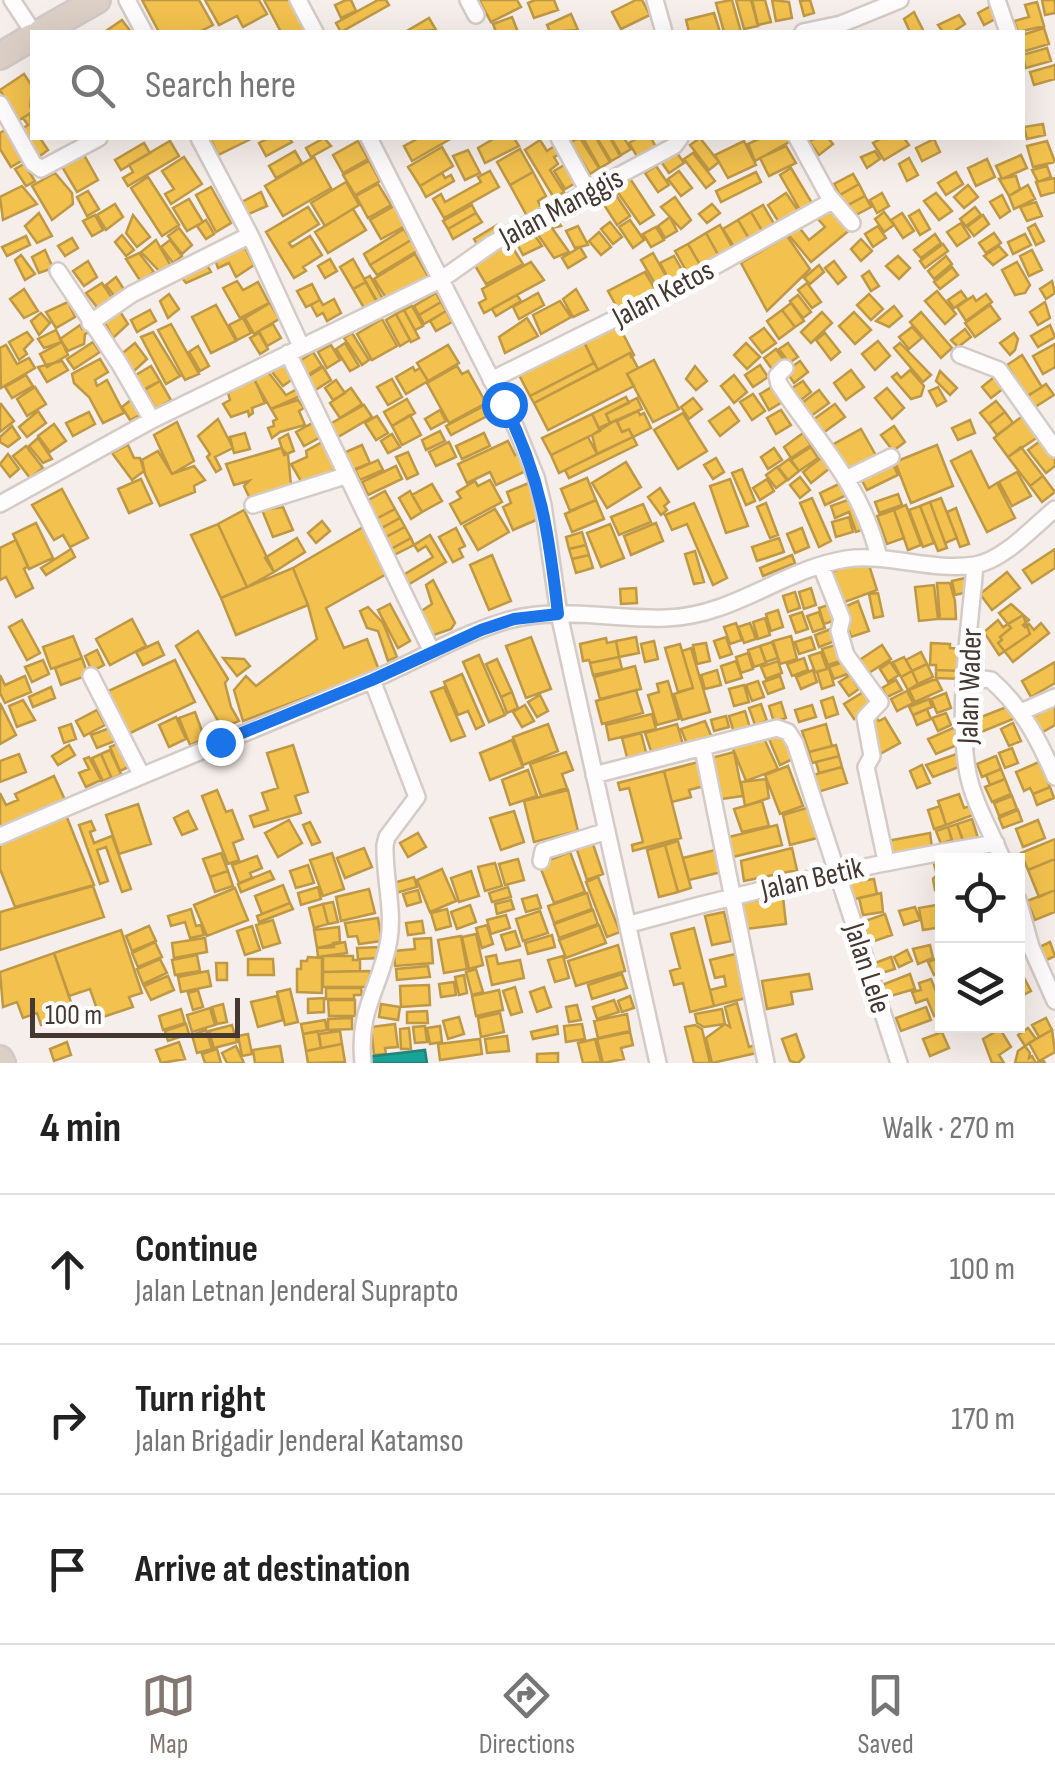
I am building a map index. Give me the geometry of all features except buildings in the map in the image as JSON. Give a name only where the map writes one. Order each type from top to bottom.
[{"type":"highway","points":[[44,30],[97,0]]},
{"type":"highway","points":[[0,56],[30,37]]},
{"type":"street","points":[[12,0],[30,30]]},
{"type":"street","points":[[127,0],[143,30]]},
{"type":"street","points":[[298,0],[314,30]]},
{"type":"street","points":[[468,0],[476,15]]},
{"type":"street","points":[[656,0],[664,30]]},
{"type":"street","points":[[812,30],[841,24],[900,0]]},
{"type":"street","points":[[997,0],[1007,30]]},
{"type":"street","points":[[0,104],[32,164],[41,170],[94,140]]},
{"type":"street","points":[[200,140],[250,235],[345,476],[432,652]]},
{"type":"street","points":[[370,140],[442,279],[536,477],[550,536],[558,614],[658,1063]]},
{"type":"street","points":[[560,140],[589,193]]},
{"type":"street","name":"Jalan Manggis","points":[[0,504],[152,420],[442,279],[493,243],[674,146],[678,140]]},
{"type":"street","points":[[798,140],[832,201],[852,223]]},
{"type":"street","name":"Jalan Ketos","points":[[491,380],[663,295],[832,201]]},
{"type":"street","points":[[90,324],[132,294],[250,235]]},
{"type":"street","points":[[58,271],[152,420]]},
{"type":"street","points":[[960,354],[999,370],[1055,449]]},
{"type":"street","points":[[785,368],[777,376],[778,384],[848,478],[873,532],[879,558]]},
{"type":"street","points":[[848,478],[890,457]]},
{"type":"street","points":[[254,505],[345,476]]},
{"type":"street","points":[[0,836],[514,619],[558,614],[686,616],[733,604],[821,566],[847,559],[975,565],[993,558],[1055,509]]},
{"type":"street","name":"Jalan Wader","points":[[975,565],[965,740],[969,779],[1001,853]]},
{"type":"street","points":[[821,566],[842,620],[839,631],[846,654],[880,704],[865,718],[872,756],[866,767],[886,861]]},
{"type":"street","points":[[91,676],[142,776]]},
{"type":"street","points":[[966,678],[991,680],[1021,712],[1036,734],[1055,777]]},
{"type":"street","points":[[358,1062],[366,1008],[388,941],[385,845],[417,797],[372,680]]},
{"type":"street","points":[[1021,712],[1055,697]]},
{"type":"street","name":"Jalan Lele","points":[[703,750],[777,728],[788,732],[795,742],[899,1063]]},
{"type":"street","points":[[594,775],[703,750],[766,1063]]},
{"type":"street","points":[[541,862],[543,850],[607,830]]},
{"type":"street","name":"Jalan Betik","points":[[630,924],[731,896],[886,861],[996,843]]},
{"type":"street","points":[[1025,926],[1055,1001]]},
{"type":"street","points":[[0,1040],[11,1063]]},
{"type":"route","points":[[220,742],[481,630],[514,619],[558,614],[550,536],[536,477],[504,404]]}]
